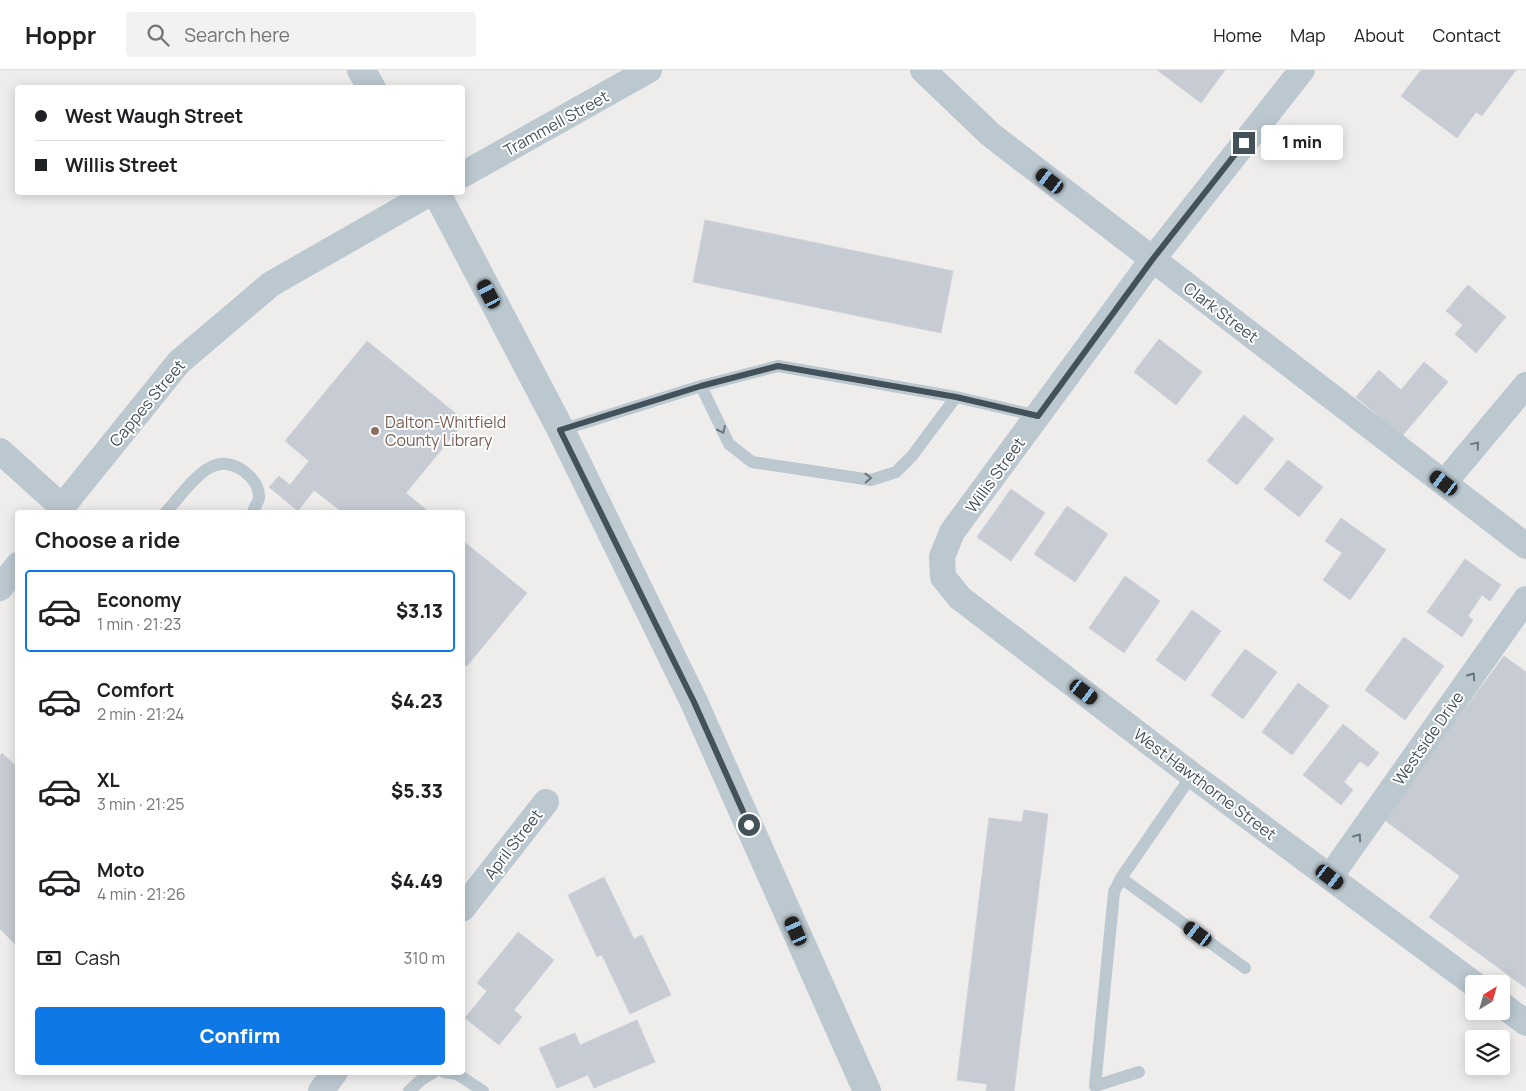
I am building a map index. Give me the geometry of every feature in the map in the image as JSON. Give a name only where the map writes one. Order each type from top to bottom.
[{"type":"street","points":[[361,70],[370,85]]},
{"type":"street","name":"Trammell Street","points":[[465,173],[649,70]]},
{"type":"street","name":"Clark Street","points":[[923,70],[991,135],[1526,546]]},
{"type":"street","name":"Willis Street","points":[[944,577],[942,557],[952,532],[1152,260],[1302,70]]},
{"type":"street","name":"Cappes Street","points":[[64,510],[179,362],[271,284],[427,195]]},
{"type":"street","points":[[438,195],[560,430],[694,702],[867,1091]]},
{"type":"street","points":[[1444,483],[1526,385]]},
{"type":"street","points":[[0,451],[62,510]]},
{"type":"street","points":[[0,588],[15,569]]},
{"type":"street","name":"West Hawthorne Street","points":[[944,577],[960,598],[1192,775],[1465,977]]},
{"type":"street","name":"Westside Drive","points":[[1330,877],[1526,599]]},
{"type":"street","name":"April Street","points":[[465,905],[546,802]]},
{"type":"street","points":[[1510,1011],[1526,1023]]},
{"type":"street","points":[[321,1091],[333,1075]]},
{"type":"lane","points":[[560,430],[701,386],[778,366],[956,397],[1038,416]]},
{"type":"lane","points":[[701,386],[729,444],[752,462],[871,480],[896,472],[912,456],[956,397]]},
{"type":"lane","points":[[168,510],[202,472],[216,465],[230,464],[241,469],[256,485],[259,498],[254,510]]},
{"type":"lane","points":[[1138,1072],[1095,1086],[1114,892],[1121,878],[1192,775]]},
{"type":"lane","points":[[1121,878],[1245,968]]},
{"type":"lane","points":[[409,1091],[429,1075]]},
{"type":"lane","points":[[459,1075],[483,1091]]},
{"type":"building","points":[[1157,70],[1225,70],[1201,103]]},
{"type":"building","points":[[1421,70],[1516,70],[1482,116],[1476,112],[1457,138],[1401,96]]},
{"type":"building","points":[[705,220],[953,271],[941,333],[693,282]]},
{"type":"building","points":[[1468,285],[1506,317],[1476,353],[1455,334],[1463,325],[1446,311]]},
{"type":"building","points":[[1159,339],[1202,372],[1176,405],[1134,372]]},
{"type":"building","name":"Dalton-Whitfield County Library","points":[[367,341],[465,421],[406,493],[427,510],[339,510],[314,490],[297,510],[269,487],[279,476],[290,485],[309,461],[285,441]]},
{"type":"building","points":[[1424,362],[1448,382],[1402,436],[1356,397],[1379,370],[1401,390]]},
{"type":"building","points":[[1244,415],[1274,439],[1237,485],[1207,461]]},
{"type":"building","points":[[1288,460],[1323,487],[1299,517],[1264,489]]},
{"type":"building","points":[[1011,489],[1045,513],[1011,561],[977,537]]},
{"type":"building","points":[[1067,506],[1108,534],[1075,582],[1034,554]]},
{"type":"building","points":[[1341,518],[1386,550],[1350,600],[1323,580],[1342,553],[1325,541]]},
{"type":"building","points":[[465,542],[527,593],[467,666],[465,665]]},
{"type":"building","points":[[1465,559],[1501,585],[1490,601],[1482,595],[1468,616],[1473,620],[1462,637],[1427,612]]},
{"type":"building","points":[[1125,576],[1160,601],[1124,653],[1089,628]]},
{"type":"building","points":[[1192,610],[1221,631],[1185,681],[1156,660]]},
{"type":"building","points":[[1404,637],[1444,666],[1405,720],[1365,690]]},
{"type":"building","points":[[1245,649],[1277,672],[1243,719],[1211,695]]},
{"type":"building","points":[[1504,656],[1526,672],[1526,988],[1429,917],[1460,876],[1383,819]]},
{"type":"building","points":[[1298,683],[1329,706],[1292,755],[1262,732]]},
{"type":"building","points":[[1343,724],[1379,753],[1368,767],[1360,761],[1344,782],[1353,790],[1341,805],[1303,775]]},
{"type":"building","points":[[2,753],[15,765],[15,944],[0,929],[0,755]]},
{"type":"building","points":[[1024,810],[1048,814],[1014,1091],[986,1091],[987,1084],[957,1080],[989,818],[1022,822]]},
{"type":"building","points":[[604,877],[634,939],[642,935],[671,995],[630,1014],[602,955],[597,957],[568,895]]},
{"type":"building","points":[[518,932],[554,960],[514,1010],[522,1017],[499,1045],[465,1018],[487,991],[477,983]]},
{"type":"building","points":[[637,1020],[655,1062],[594,1088],[588,1075],[557,1088],[539,1048],[575,1033],[580,1045]]},
{"type":"place","name":"Dalton-Whitfield County Library","points":[[375,431]]},
{"type":"route","points":[[749,825],[694,702],[560,430],[701,386],[778,366],[956,397],[1038,416],[1152,260],[1244,143]]}]
